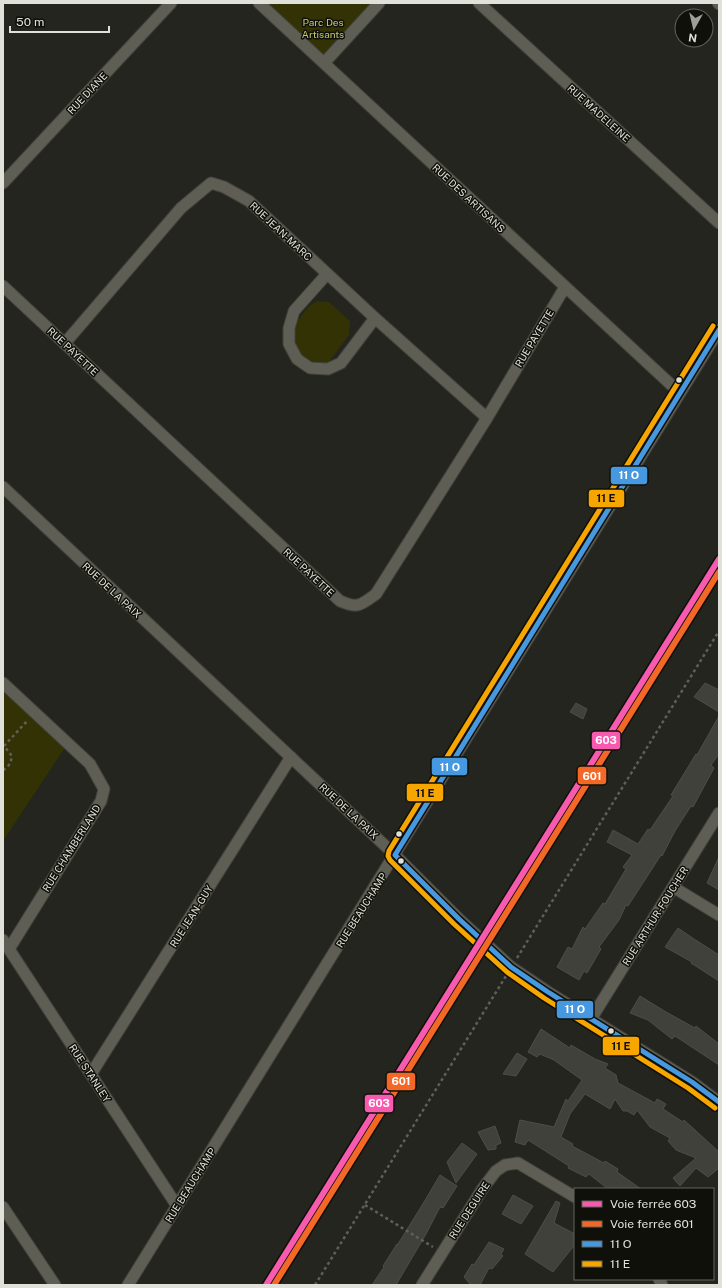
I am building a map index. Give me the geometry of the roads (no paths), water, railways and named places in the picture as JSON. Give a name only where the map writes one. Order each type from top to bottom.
[{"type":"street","name":"RUE DIANE","points":[[3,183],[171,3]]},
{"type":"street","name":"RUE DES ARTISANS","points":[[259,3],[680,393]]},
{"type":"street","points":[[324,63],[380,3]]},
{"type":"street","name":"RUE MADELEINE","points":[[479,3],[719,223]]},
{"type":"street","name":"RUE JEAN-MARC","points":[[65,342],[181,208],[211,184],[224,187],[249,201],[375,318],[487,418]]},
{"type":"street","points":[[327,274],[294,311],[289,328],[289,344],[298,359],[310,368],[328,369],[341,363],[375,318]]},
{"type":"street","name":"RUE PAYETTE","points":[[3,286],[65,342],[340,602],[351,606],[363,603],[376,594],[487,418],[565,287]]},
{"type":"street","name":"RUE BEAUCHAMP","points":[[128,1285],[719,330]]},
{"type":"street","name":"RUE DE LA PAIX","points":[[3,488],[292,757],[511,968],[692,1082],[719,1102]]},
{"type":"street","name":"RUE CHAMBERLAND","points":[[3,683],[90,764],[104,789],[101,801],[6,945]]},
{"type":"street","name":"RUE JEAN-GUY","points":[[90,1074],[292,757]]},
{"type":"street","name":"RUE ARTHUR-FOUCHER","points":[[591,1019],[719,813]]},
{"type":"street","points":[[673,886],[719,915]]},
{"type":"street","name":"RUE STANLEY","points":[[6,945],[177,1206]]},
{"type":"street","name":"RUE DEGUIRE","points":[[422,1285],[483,1188],[496,1171],[505,1165],[518,1163],[574,1196]]},
{"type":"street","points":[[3,1208],[55,1285]]},
{"type":"rail line","name":"603","points":[[266,1285],[719,559]]},
{"type":"rail line","name":"601","points":[[274,1285],[719,572]]},
{"type":"park label","name":"Parc Des Artisants","points":[[323,28]]}]
